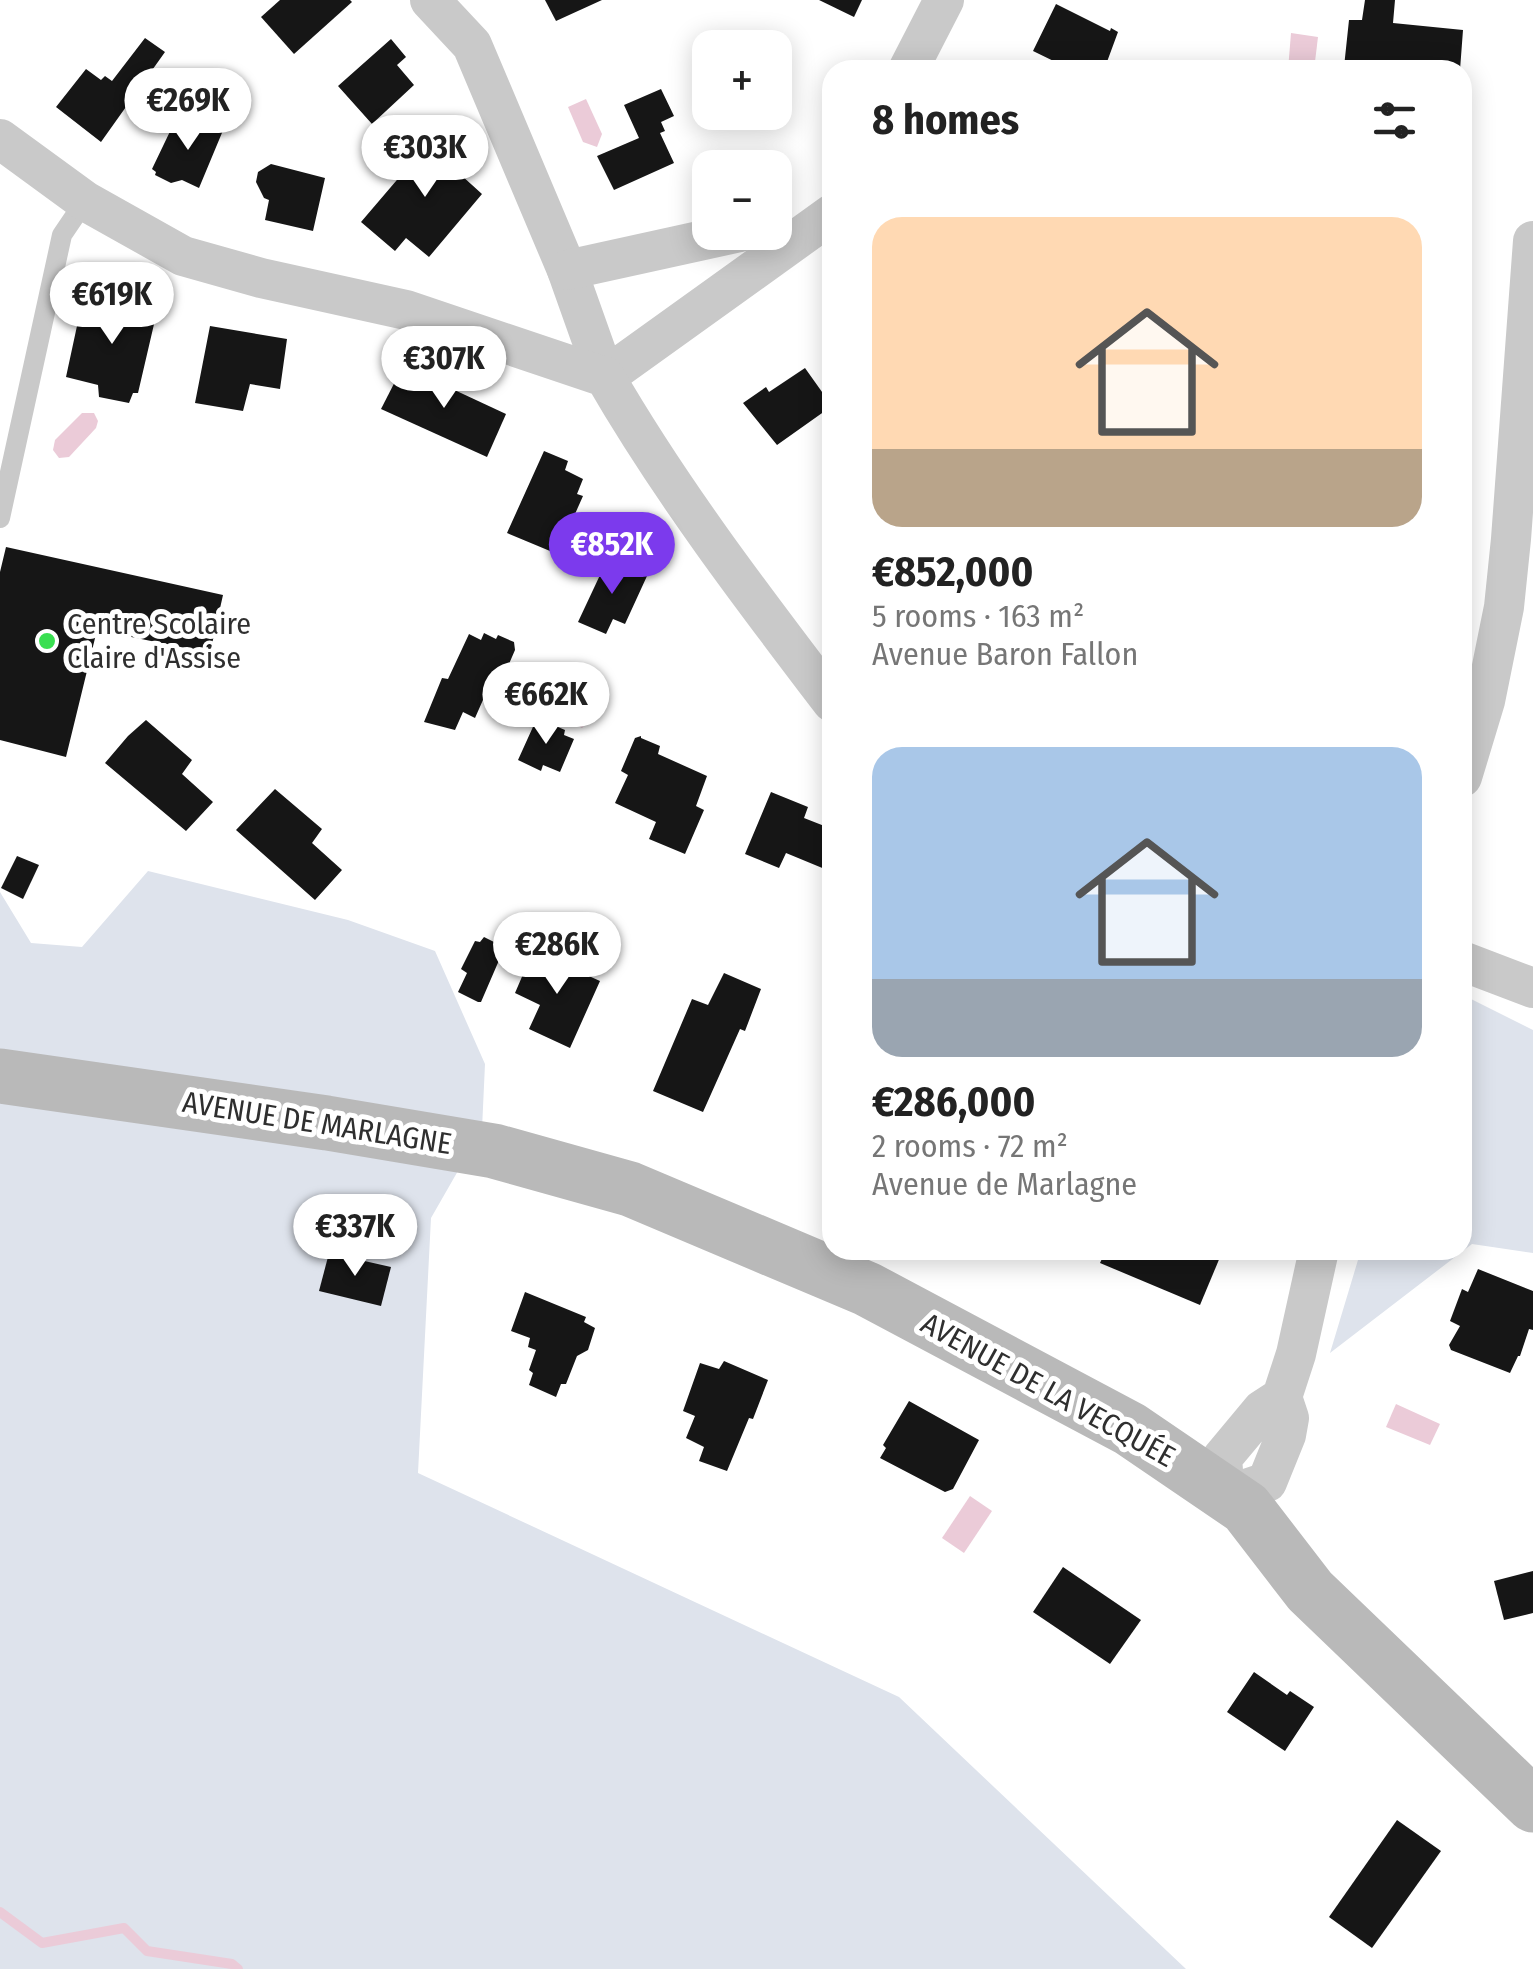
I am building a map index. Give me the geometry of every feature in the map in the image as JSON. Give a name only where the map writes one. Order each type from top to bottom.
[{"type":"main road","name":"AVENUE DE MARLAGNE","points":[[0,1076],[494,1151],[630,1189]]},
{"type":"main road","name":"AVENUE DE LA VECQUÉE","points":[[630,1189],[867,1290],[1130,1430],[1246,1508],[1310,1592],[1533,1806]]},
{"type":"street","points":[[430,0],[472,46],[566,270],[604,377],[655,458],[822,689]]},
{"type":"street","points":[[913,60],[944,0]]},
{"type":"street","points":[[0,140],[85,201],[183,256],[261,278],[406,310],[604,377]]},
{"type":"street","points":[[792,221],[822,215]]},
{"type":"street","points":[[604,377],[822,220]]},
{"type":"street","points":[[1472,744],[1485,702],[1504,607],[1533,241]]},
{"type":"street","points":[[566,270],[692,242]]},
{"type":"street","points":[[1472,965],[1533,988]]},
{"type":"street","points":[[1225,1496],[1222,1458],[1262,1410],[1282,1396],[1296,1354],[1317,1260]]},
{"type":"lane","points":[[0,518],[62,235],[85,201]]},
{"type":"shaded area","points":[[1291,33],[1318,37],[1315,60],[1289,60]]},
{"type":"shaded area","points":[[586,99],[602,134],[597,147],[583,142],[568,107]]},
{"type":"shaded area","points":[[82,413],[94,413],[96,428],[69,457],[59,458],[53,450],[55,440]]},
{"type":"shaded area","points":[[572,688],[596,692],[598,701],[582,728],[568,720],[567,711]]},
{"type":"shaded area","points":[[148,871],[348,920],[435,951],[485,1064],[482,1129],[431,1218],[418,1473],[899,1697],[1186,1969],[0,1969],[0,892],[31,943],[82,947]]},
{"type":"shaded area","points":[[1472,1000],[1533,1030],[1533,1253],[1472,1244]]},
{"type":"shaded area","points":[[1358,1260],[1451,1260],[1330,1353]]},
{"type":"shaded area","points":[[1396,1404],[1440,1424],[1430,1445],[1386,1427]]},
{"type":"shaded area","points":[[970,1496],[992,1511],[964,1553],[942,1538]]},
{"type":"building","points":[[280,0],[352,2],[294,54],[261,17]]},
{"type":"building","points":[[545,0],[602,0],[556,21]]},
{"type":"building","points":[[819,0],[862,0],[854,17]]},
{"type":"building","points":[[1365,0],[1395,0],[1393,23],[1463,30],[1461,60],[1345,60],[1349,20],[1362,20]]},
{"type":"building","points":[[1056,4],[1118,32],[1108,60],[1051,60],[1033,51]]},
{"type":"building","points":[[145,38],[165,52],[101,142],[56,107],[86,69],[101,80],[105,76],[112,81]]},
{"type":"building","points":[[391,39],[406,57],[397,65],[414,85],[372,124],[338,86]]},
{"type":"building","points":[[661,89],[674,116],[661,122],[665,131],[660,133],[674,163],[614,190],[597,156],[639,138],[624,105]]},
{"type":"building","points":[[205,118],[224,128],[199,188],[182,180],[171,183],[155,175],[152,169],[175,121],[199,132]]},
{"type":"building","points":[[437,133],[471,162],[461,175],[482,194],[429,257],[406,238],[395,251],[361,222]]},
{"type":"building","points":[[271,164],[325,178],[313,231],[265,220],[269,200],[256,182],[258,172]]},
{"type":"building","points":[[83,298],[123,307],[127,299],[158,307],[138,393],[133,393],[129,403],[99,397],[98,385],[66,377]]},
{"type":"building","points":[[210,326],[287,339],[280,389],[250,384],[243,411],[195,403]]},
{"type":"building","points":[[403,366],[506,414],[487,457],[381,409]]},
{"type":"building","points":[[805,368],[822,392],[822,413],[777,445],[743,403],[766,387],[769,392]]},
{"type":"building","points":[[544,451],[568,461],[565,470],[583,479],[577,494],[583,496],[563,541],[557,539],[550,551],[507,533]]},
{"type":"building","name":"Centre Scolaire Claire d'Assise","points":[[6,547],[223,595],[210,653],[97,630],[66,757],[0,740],[0,572]]},
{"type":"building","points":[[608,558],[647,576],[625,624],[613,619],[606,634],[578,622]]},
{"type":"building","points":[[484,633],[514,642],[515,650],[503,678],[494,675],[475,718],[463,712],[455,730],[424,722],[442,678],[448,679],[469,634],[481,640]]},
{"type":"building","points":[[537,718],[565,730],[564,735],[574,739],[560,772],[543,765],[541,771],[518,760]]},
{"type":"building","name":"Centre Scolaire Claire d'Assise","points":[[146,720],[192,760],[182,774],[213,802],[186,831],[105,763]]},
{"type":"building","points":[[641,736],[660,746],[658,754],[707,776],[696,806],[704,810],[685,854],[649,839],[656,822],[615,803],[628,775],[621,771],[635,738]]},
{"type":"building","points":[[275,789],[322,829],[312,843],[342,870],[315,900],[236,830]]},
{"type":"building","points":[[771,792],[808,807],[804,818],[822,825],[822,868],[786,853],[779,868],[745,854]]},
{"type":"building","points":[[17,856],[39,865],[23,899],[1,888]]},
{"type":"building","points":[[484,937],[500,945],[500,958],[478,1002],[458,992],[467,973],[461,969],[475,941]]},
{"type":"building","points":[[533,951],[600,981],[570,1048],[529,1029],[540,1005],[515,993]]},
{"type":"building","points":[[724,973],[761,989],[745,1031],[740,1029],[703,1112],[653,1091],[692,999],[708,1005]]},
{"type":"building","points":[[329,1253],[391,1267],[381,1306],[319,1291]]},
{"type":"building","points":[[1101,1260],[1219,1260],[1200,1305],[1100,1263]]},
{"type":"building","points":[[1478,1269],[1533,1291],[1533,1330],[1529,1329],[1510,1373],[1451,1350],[1449,1345],[1460,1326],[1450,1321],[1462,1289],[1468,1292]]},
{"type":"building","points":[[525,1292],[586,1317],[584,1322],[595,1328],[588,1350],[577,1356],[556,1397],[529,1385],[536,1350],[528,1347],[530,1338],[511,1331]]},
{"type":"building","points":[[724,1361],[768,1380],[727,1471],[699,1461],[704,1447],[686,1438],[695,1416],[683,1411],[700,1363],[719,1369]]},
{"type":"building","points":[[909,1401],[979,1440],[953,1489],[945,1492],[880,1458],[886,1448],[883,1445]]},
{"type":"building","points":[[1063,1567],[1141,1620],[1110,1664],[1033,1612]]},
{"type":"building","points":[[1533,1571],[1533,1613],[1504,1620],[1494,1581]]},
{"type":"building","points":[[1254,1672],[1287,1695],[1290,1691],[1314,1707],[1285,1751],[1227,1712]]},
{"type":"building","points":[[1397,1820],[1441,1851],[1372,1948],[1329,1917]]},
{"type":"waterway","points":[[0,1912],[42,1943],[124,1928],[147,1951],[232,1964],[238,1969]]},
{"type":"place","name":"Centre Scolaire Claire d'Assise","points":[[47,641]]}]
